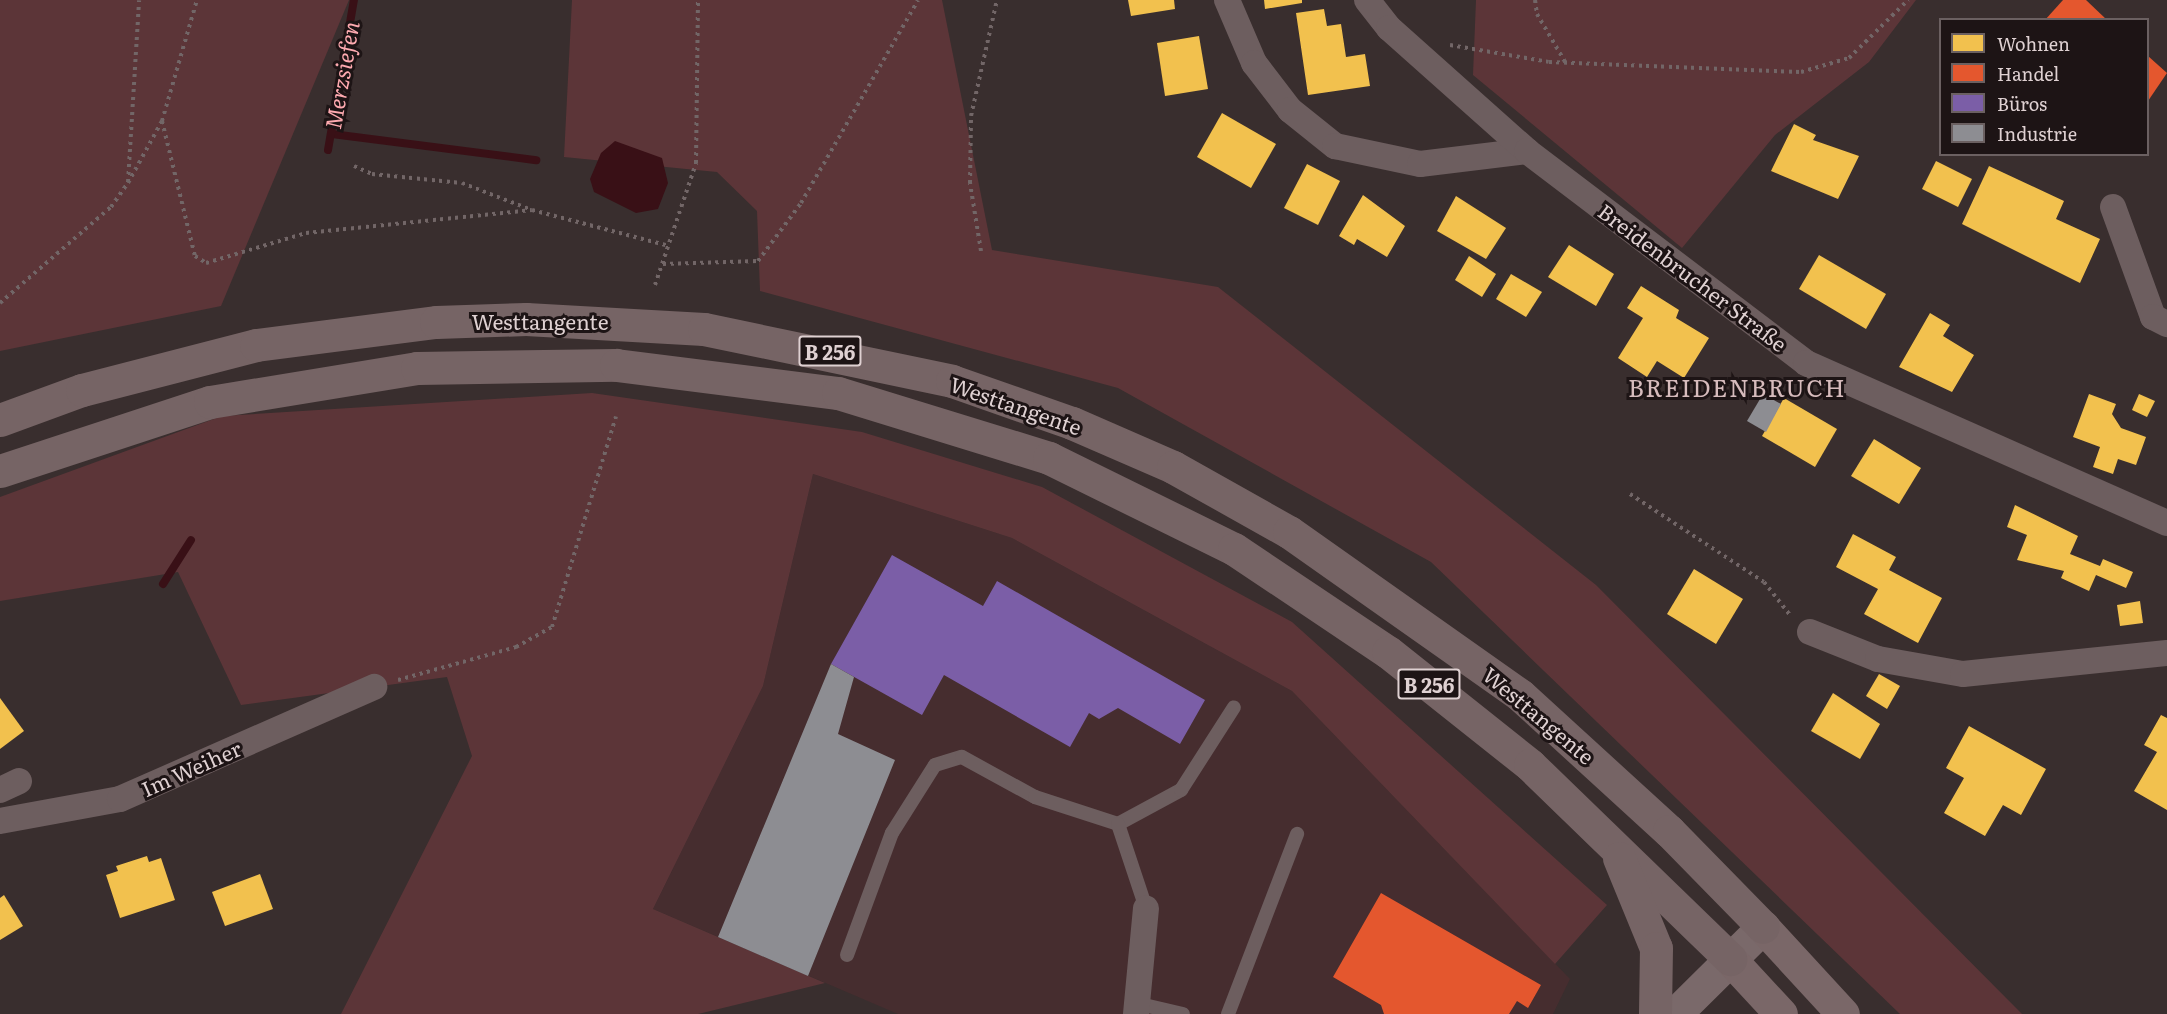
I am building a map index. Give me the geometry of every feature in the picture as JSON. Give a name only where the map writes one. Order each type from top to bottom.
[{"type":"highway","name":"Westtangente","points":[[0,420],[103,384],[256,345],[436,322],[617,321],[704,328],[835,352],[952,381],[1072,423],[1173,467],[1289,532],[1423,623],[1570,738],[1763,927]]},
{"type":"highway","name":"Westtangente","points":[[0,471],[210,402],[417,368],[616,365],[838,393],[1049,458],[1234,549],[1388,652],[1610,838],[1730,959]]},
{"type":"highway","name":"B 256","points":[[1610,838],[1656,948],[1655,1014]]},
{"type":"main road","points":[[1675,1014],[1763,927]]},
{"type":"main road","name":"Westtangente","points":[[1763,927],[1843,1014]]},
{"type":"main road","name":"Westtangente","points":[[1730,959],[1781,1014]]},
{"type":"street","points":[[1227,0],[1254,63],[1290,110],[1335,146],[1420,164],[1527,150]]},
{"type":"street","name":"Breidenbrucher Straße","points":[[1367,0],[1418,54],[1527,150],[1806,363],[2167,523]]},
{"type":"street","points":[[2113,207],[2153,317],[2167,324]]},
{"type":"street","points":[[1810,632],[1878,659],[1963,674],[2167,653]]},
{"type":"street","name":"Im Weiher","points":[[0,821],[120,799],[374,687]]},
{"type":"street","points":[[1138,1009],[1146,908]]},
{"type":"lane","points":[[847,955],[892,833],[935,765],[962,757],[1035,797],[1118,824],[1181,790],[1234,707]]},
{"type":"lane","points":[[1118,824],[1146,908]]},
{"type":"lane","points":[[1228,1014],[1297,834]]},
{"type":"lane","points":[[1138,1009],[1183,1014]]},
{"type":"path","points":[[128,183],[139,0]]},
{"type":"path","points":[[0,303],[111,207],[128,183],[162,121],[197,0]]},
{"type":"path","points":[[655,285],[696,163],[698,0]]},
{"type":"path","points":[[663,264],[758,261],[801,203],[918,0]]},
{"type":"path","points":[[981,251],[970,183],[971,116],[997,0]]},
{"type":"path","points":[[1535,0],[1537,14],[1565,63]]},
{"type":"path","points":[[1418,54],[1438,44],[1565,63],[1801,72],[1849,58],[1908,0]]},
{"type":"path","points":[[162,121],[195,256],[206,263],[306,233],[532,210]]},
{"type":"path","points":[[354,166],[372,174],[462,183],[532,210],[669,246]]},
{"type":"path","points":[[374,687],[516,647],[552,627],[616,417]]},
{"type":"path","points":[[1629,494],[1764,582],[1776,602],[1810,632]]},
{"type":"shaded area","points":[[0,0],[349,0],[221,306],[0,351]]},
{"type":"shaded area","points":[[572,0],[942,0],[992,250],[1218,287],[1596,585],[2022,1014],[1900,1014],[1431,562],[1118,388],[760,291],[757,211],[717,172],[564,157]]},
{"type":"shaded area","points":[[1476,0],[1916,0],[1869,62],[1775,135],[1682,248],[1473,75]]},
{"type":"shaded area","points":[[615,141],[662,158],[668,183],[658,209],[636,213],[594,192],[590,179],[601,153]]},
{"type":"shaded area","points":[[592,393],[862,432],[1042,487],[1292,622],[1607,905],[1555,964],[1292,691],[1012,538],[813,474],[763,686],[653,909],[825,983],[698,1014],[341,1014],[472,756],[447,677],[241,705],[178,572],[0,601],[0,497],[222,416]]},
{"type":"shaded area","points":[[813,474],[1012,538],[1292,691],[1570,979],[1553,1014],[898,1014],[653,909],[763,686]]},
{"type":"building: Wohnen","points":[[1128,0],[1174,0],[1175,9],[1131,16]]},
{"type":"building: Wohnen","points":[[1264,0],[1302,0],[1302,3],[1265,9]]},
{"type":"building: Wohnen","points":[[1324,9],[1327,26],[1341,24],[1346,57],[1365,54],[1370,86],[1308,95],[1296,13]]},
{"type":"building: Wohnen","points":[[1199,36],[1208,89],[1165,96],[1157,43]]},
{"type":"building: Wohnen","points":[[1222,113],[1276,144],[1251,188],[1197,157]]},
{"type":"building: Wohnen","points":[[1794,124],[1816,135],[1813,140],[1859,156],[1838,199],[1771,171]]},
{"type":"building: Wohnen","points":[[1936,161],[1972,179],[1958,207],[1922,189]]},
{"type":"building: Wohnen","points":[[1307,164],[1340,181],[1318,225],[1284,208]]},
{"type":"building: Wohnen","points":[[1989,166],[2064,201],[2056,219],[2100,239],[2080,283],[1962,224]]},
{"type":"building: Wohnen","points":[[1363,195],[1405,226],[1387,257],[1357,239],[1354,245],[1339,236]]},
{"type":"building: Wohnen","points":[[1456,196],[1506,228],[1486,259],[1437,231]]},
{"type":"building: Wohnen","points":[[1569,245],[1614,274],[1596,306],[1548,277]]},
{"type":"building: Wohnen","points":[[1819,255],[1886,294],[1866,329],[1799,289]]},
{"type":"building: Wohnen","points":[[1469,256],[1496,274],[1482,297],[1455,280]]},
{"type":"building: Wohnen","points":[[1511,274],[1542,292],[1526,317],[1496,299]]},
{"type":"building: Wohnen","points":[[1641,286],[1679,310],[1676,318],[1709,338],[1684,378],[1657,361],[1647,377],[1618,358],[1643,318],[1627,308]]},
{"type":"building: Wohnen","points":[[1930,313],[1950,325],[1943,336],[1974,355],[1952,392],[1899,367]]},
{"type":"building: Wohnen","points":[[2089,394],[2116,404],[2112,414],[2121,428],[2146,437],[2136,465],[2118,459],[2113,474],[2093,467],[2100,447],[2073,437]]},
{"type":"building: Wohnen","points":[[2139,394],[2155,401],[2147,417],[2132,410]]},
{"type":"building: Wohnen","points":[[1784,398],[1837,429],[1815,467],[1762,436]]},
{"type":"building: Wohnen","points":[[1874,439],[1921,468],[1899,504],[1851,476]]},
{"type":"building: Wohnen","points":[[2015,505],[2078,536],[2070,554],[2100,566],[2103,559],[2133,572],[2126,588],[2096,575],[2089,591],[2061,578],[2064,571],[2017,560],[2027,535],[2007,527]]},
{"type":"building: Wohnen","points":[[1853,534],[1896,557],[1889,570],[1942,598],[1918,643],[1864,614],[1878,589],[1836,567]]},
{"type":"building: Wohnen","points":[[1694,569],[1743,599],[1716,644],[1667,614]]},
{"type":"building: Wohnen","points":[[2140,601],[2143,623],[2120,626],[2117,605]]},
{"type":"building: Wohnen","points":[[1879,674],[1900,686],[1887,709],[1866,696]]},
{"type":"building: Wohnen","points":[[1833,693],[1880,724],[1860,759],[1811,731]]},
{"type":"building: Wohnen","points":[[0,698],[24,731],[0,749]]},
{"type":"building: Wohnen","points":[[2161,715],[2167,718],[2167,810],[2134,791],[2157,752],[2144,745]]},
{"type":"building: Wohnen","points":[[1969,726],[2046,769],[2021,815],[2003,805],[1985,836],[1944,813],[1964,778],[1946,768]]},
{"type":"building: Wohnen","points":[[147,856],[149,862],[161,858],[175,900],[120,918],[106,875],[118,871],[116,866]]},
{"type":"building: Wohnen","points":[[260,874],[273,909],[225,926],[212,892]]},
{"type":"building: Wohnen","points":[[4,895],[23,926],[0,940],[0,898]]},
{"type":"building: Handel","points":[[2063,0],[2086,0],[2105,18],[2047,18]]},
{"type":"building: Handel","points":[[2149,57],[2167,73],[2149,100]]},
{"type":"building: Handel","points":[[1381,893],[1541,985],[1528,1008],[1517,1001],[1509,1014],[1384,1014],[1381,1005],[1333,977]]},
{"type":"building: Büros","points":[[892,555],[983,606],[997,581],[1205,700],[1180,744],[1118,708],[1099,719],[1089,713],[1070,747],[944,675],[922,715],[831,664]]},
{"type":"building: Industrie","points":[[1763,394],[1781,404],[1766,432],[1747,421]]},
{"type":"building: Industrie","points":[[831,664],[854,677],[838,734],[895,760],[808,976],[718,937]]},
{"type":"waterway","name":"Merzsiefen","points":[[328,150],[354,0]]},
{"type":"waterway","points":[[332,134],[536,160]]},
{"type":"waterway","name":"Merzsiefen","points":[[163,584],[191,540]]},
{"type":"district","name":"BREIDENBRUCH","points":[[1737,387]]}]
